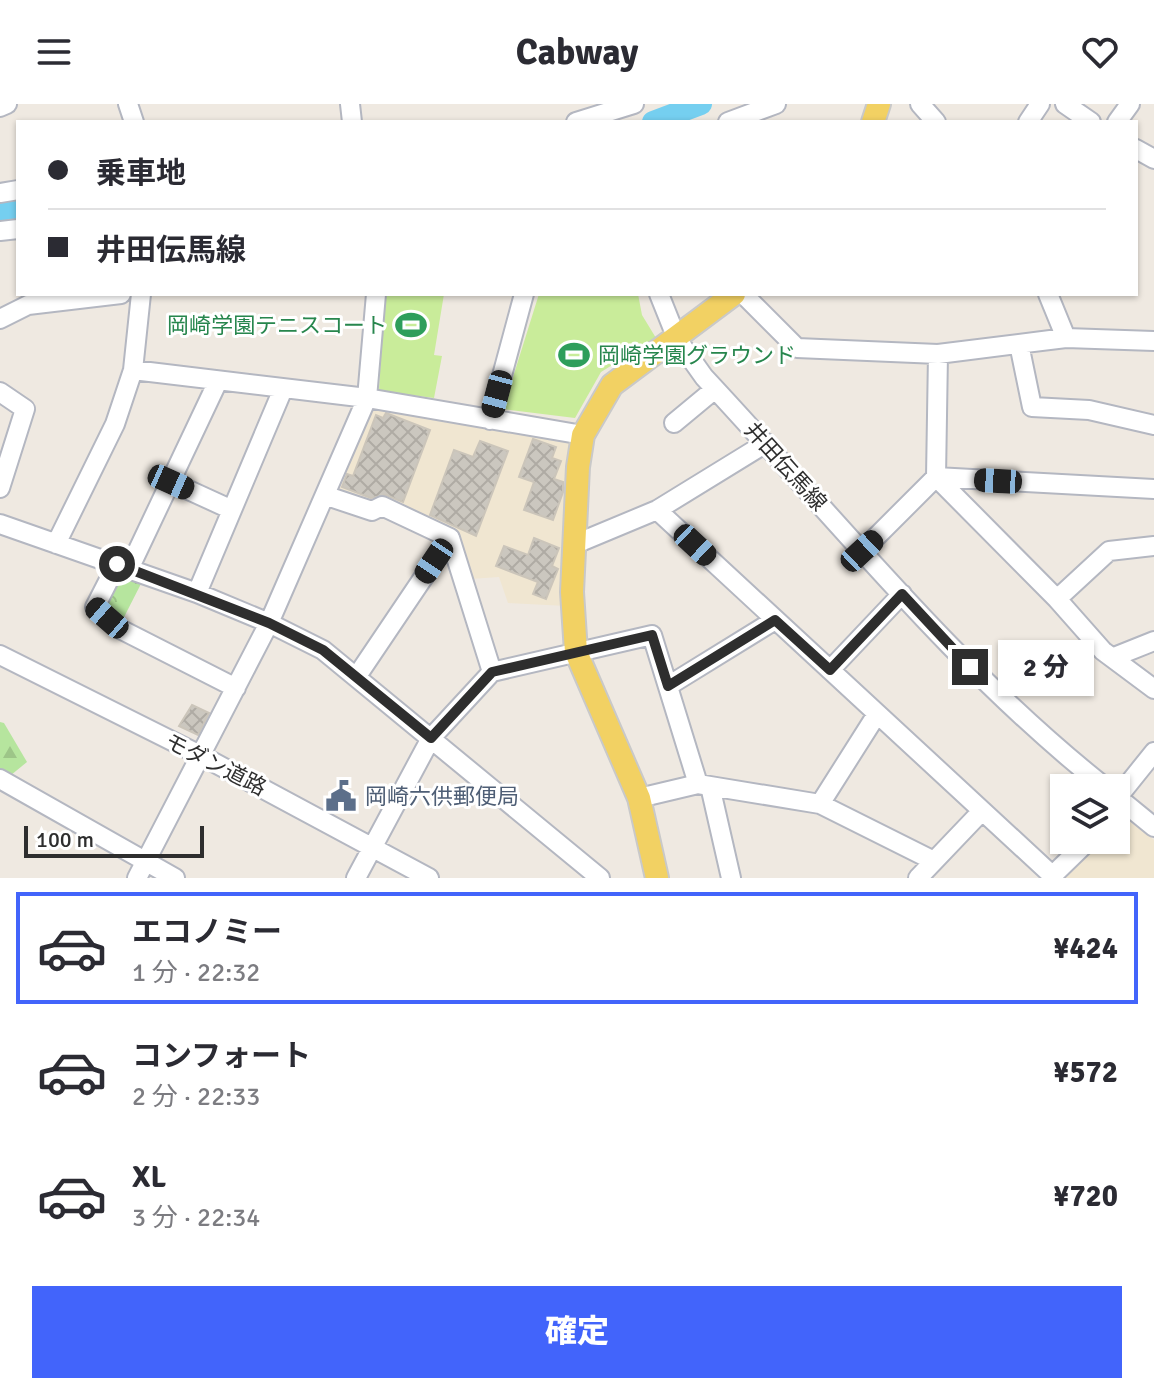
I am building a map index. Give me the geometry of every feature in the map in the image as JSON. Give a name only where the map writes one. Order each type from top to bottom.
[{"type":"main road","points":[[657,878],[639,798],[576,652],[573,545],[583,435],[612,385],[731,296]]},
{"type":"street","points":[[0,107],[7,104]]},
{"type":"street","points":[[585,120],[616,113],[634,104]]},
{"type":"street","points":[[733,120],[776,104]]},
{"type":"street","points":[[920,104],[934,120]]},
{"type":"street","points":[[1065,104],[1088,120]]},
{"type":"street","points":[[0,319],[28,305],[104,296]]},
{"type":"street","points":[[56,544],[115,424],[133,370],[141,296]]},
{"type":"street","points":[[141,870],[269,623],[327,496],[367,398],[376,296]]},
{"type":"street","points":[[490,420],[523,296]]},
{"type":"street","name":"井田伝馬線","points":[[660,296],[677,339],[715,389],[902,594],[1037,733],[1085,774]]},
{"type":"street","points":[[745,296],[797,348],[938,354],[1066,338],[1154,341]]},
{"type":"street","points":[[1049,296],[1066,338]]},
{"type":"street","points":[[1019,344],[1032,407],[1089,410],[1154,425]]},
{"type":"street","points":[[862,551],[936,477],[938,354]]},
{"type":"street","points":[[133,370],[367,398],[583,435]]},
{"type":"street","points":[[218,381],[171,482],[124,566],[95,607],[120,629],[236,688]]},
{"type":"street","points":[[197,593],[283,389]]},
{"type":"street","points":[[674,423],[715,389]]},
{"type":"street","points":[[0,392],[25,409],[0,488]]},
{"type":"street","points":[[573,545],[657,510],[766,443]]},
{"type":"street","points":[[936,477],[1154,489]]},
{"type":"street","points":[[936,477],[1057,599],[1103,651],[1154,689]]},
{"type":"street","points":[[171,482],[230,509]]},
{"type":"street","points":[[327,496],[372,511],[382,506],[450,538],[492,672]]},
{"type":"street","points":[[657,510],[1052,877],[1075,854]]},
{"type":"street","points":[[0,524],[197,593],[323,650],[600,878]]},
{"type":"street","points":[[357,676],[450,538]]},
{"type":"street","points":[[1057,599],[1109,551],[1154,546]]},
{"type":"street","points":[[830,670],[902,594]]},
{"type":"street","points":[[668,686],[775,620]]},
{"type":"street","points":[[356,878],[431,738],[492,672],[652,635],[704,785],[731,878]]},
{"type":"street","points":[[1114,657],[1154,641]]},
{"type":"street","name":"モダン道路","points":[[0,655],[200,755],[429,878]]},
{"type":"street","points":[[820,804],[877,714]]},
{"type":"street","points":[[1130,782],[1154,752]]},
{"type":"street","points":[[1,781],[141,870],[175,878]]},
{"type":"street","points":[[639,798],[704,785],[820,804],[934,861]]},
{"type":"street","name":"井田伝馬線","points":[[1130,810],[1154,827]]},
{"type":"street","points":[[918,878],[981,812]]},
{"type":"shaded area","points":[[369,406],[437,421],[577,443],[566,606],[508,603],[499,577],[470,579],[454,548],[376,507],[331,493]]},
{"type":"shaded area","points":[[1130,822],[1154,840],[1154,878],[1057,878],[1080,854],[1130,854]]},
{"type":"green space","name":"岡崎学園テニスコート","points":[[384,296],[444,296],[434,355],[442,356],[434,398],[379,391]]},
{"type":"green space","name":"岡崎学園グラウンド","points":[[538,296],[638,296],[642,315],[656,338],[601,372],[575,418],[503,409]]},
{"type":"green space","points":[[118,567],[145,576],[121,623],[99,604]]},
{"type":"green space","points":[[0,722],[4,723],[27,762],[0,784]]},
{"type":"building","points":[[386,413],[430,430],[403,502],[386,495],[371,498],[342,487],[347,474],[353,476],[376,415],[383,418]]},
{"type":"building","points":[[533,439],[556,447],[552,458],[561,461],[554,479],[563,482],[563,492],[553,520],[524,510],[534,482],[519,477]]},
{"type":"building","points":[[480,441],[508,451],[476,536],[430,515],[454,450],[473,457]]},
{"type":"building","points":[[534,538],[559,548],[552,566],[558,569],[546,599],[533,594],[538,582],[496,566],[504,546],[528,555]]},
{"type":"building","points":[[192,705],[209,713],[198,735],[179,726]]},
{"type":"waterway","points":[[658,120],[701,104]]},
{"type":"waterway","points":[[0,214],[16,211]]},
{"type":"place","name":"岡崎学園テニスコート","points":[[411,325]]},
{"type":"place","name":"岡崎学園グラウンド","points":[[574,355]]},
{"type":"place","name":"岡崎六供郵便局","points":[[341,796]]},
{"type":"route","points":[[117,564],[269,623],[323,650],[431,738],[492,672],[652,635],[668,686],[775,620],[830,670],[902,594],[970,667]]}]
